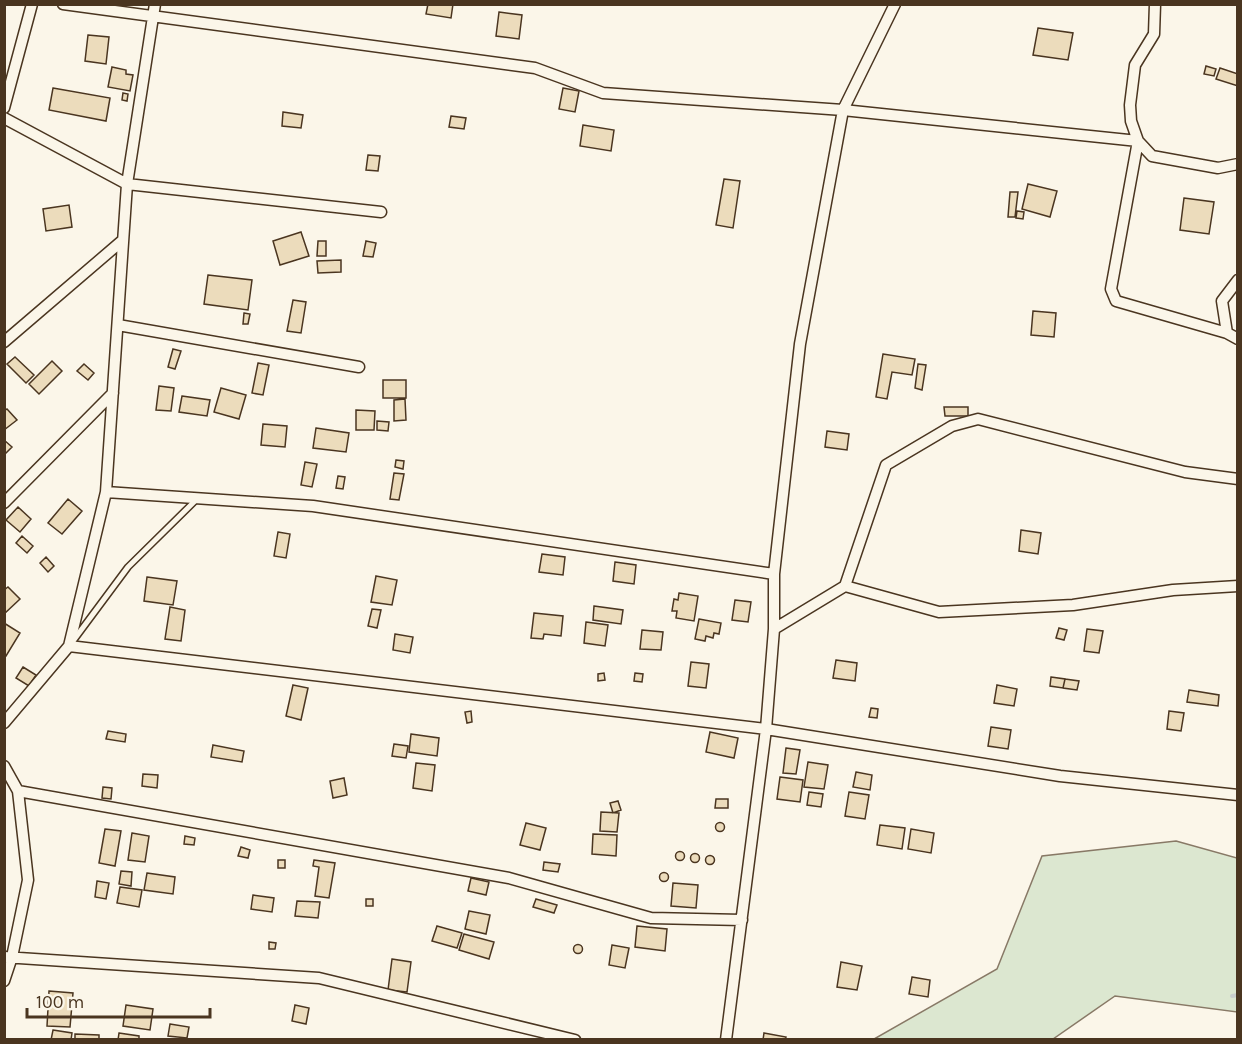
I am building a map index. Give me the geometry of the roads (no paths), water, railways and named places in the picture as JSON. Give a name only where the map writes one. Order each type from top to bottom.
[{"type":"street","points":[[4,108],[32,4]]},
{"type":"street","points":[[63,4],[535,68],[603,93],[843,110],[1138,141]]},
{"type":"street","points":[[4,723],[69,646],[106,492],[127,184],[155,4]]},
{"type":"street","points":[[726,1040],[766,729],[774,629],[774,574],[800,344],[843,110],[895,4]]},
{"type":"street","points":[[1155,4],[1154,34],[1136,65],[1130,105],[1131,121],[1138,141],[1152,156],[1218,168],[1238,164]]},
{"type":"street","points":[[4,118],[127,184],[381,212]]},
{"type":"street","points":[[1138,141],[1111,288],[1116,301],[1227,333],[1238,339]]},
{"type":"street","points":[[4,342],[123,240]]},
{"type":"street","points":[[1227,333],[1222,301],[1238,280]]},
{"type":"street","points":[[118,325],[359,367]]},
{"type":"street","points":[[4,503],[113,393]]},
{"type":"street","points":[[774,629],[845,586],[886,465],[952,426],[978,419],[1185,472],[1238,479]]},
{"type":"street","points":[[106,492],[313,506],[774,574]]},
{"type":"street","points":[[845,586],[939,612],[1073,605],[1173,590],[1238,586]]},
{"type":"street","points":[[69,646],[766,729],[1060,776],[1238,795]]},
{"type":"street","points":[[4,766],[18,792],[28,880],[4,981]]},
{"type":"street","points":[[18,792],[509,878],[651,918],[742,920]]},
{"type":"street","points":[[8,957],[319,978],[575,1040]]},
{"type":"lane","points":[[69,646],[128,567],[199,498]]},
{"type":"waterway","points":[[1232,996],[1238,995]]}]
